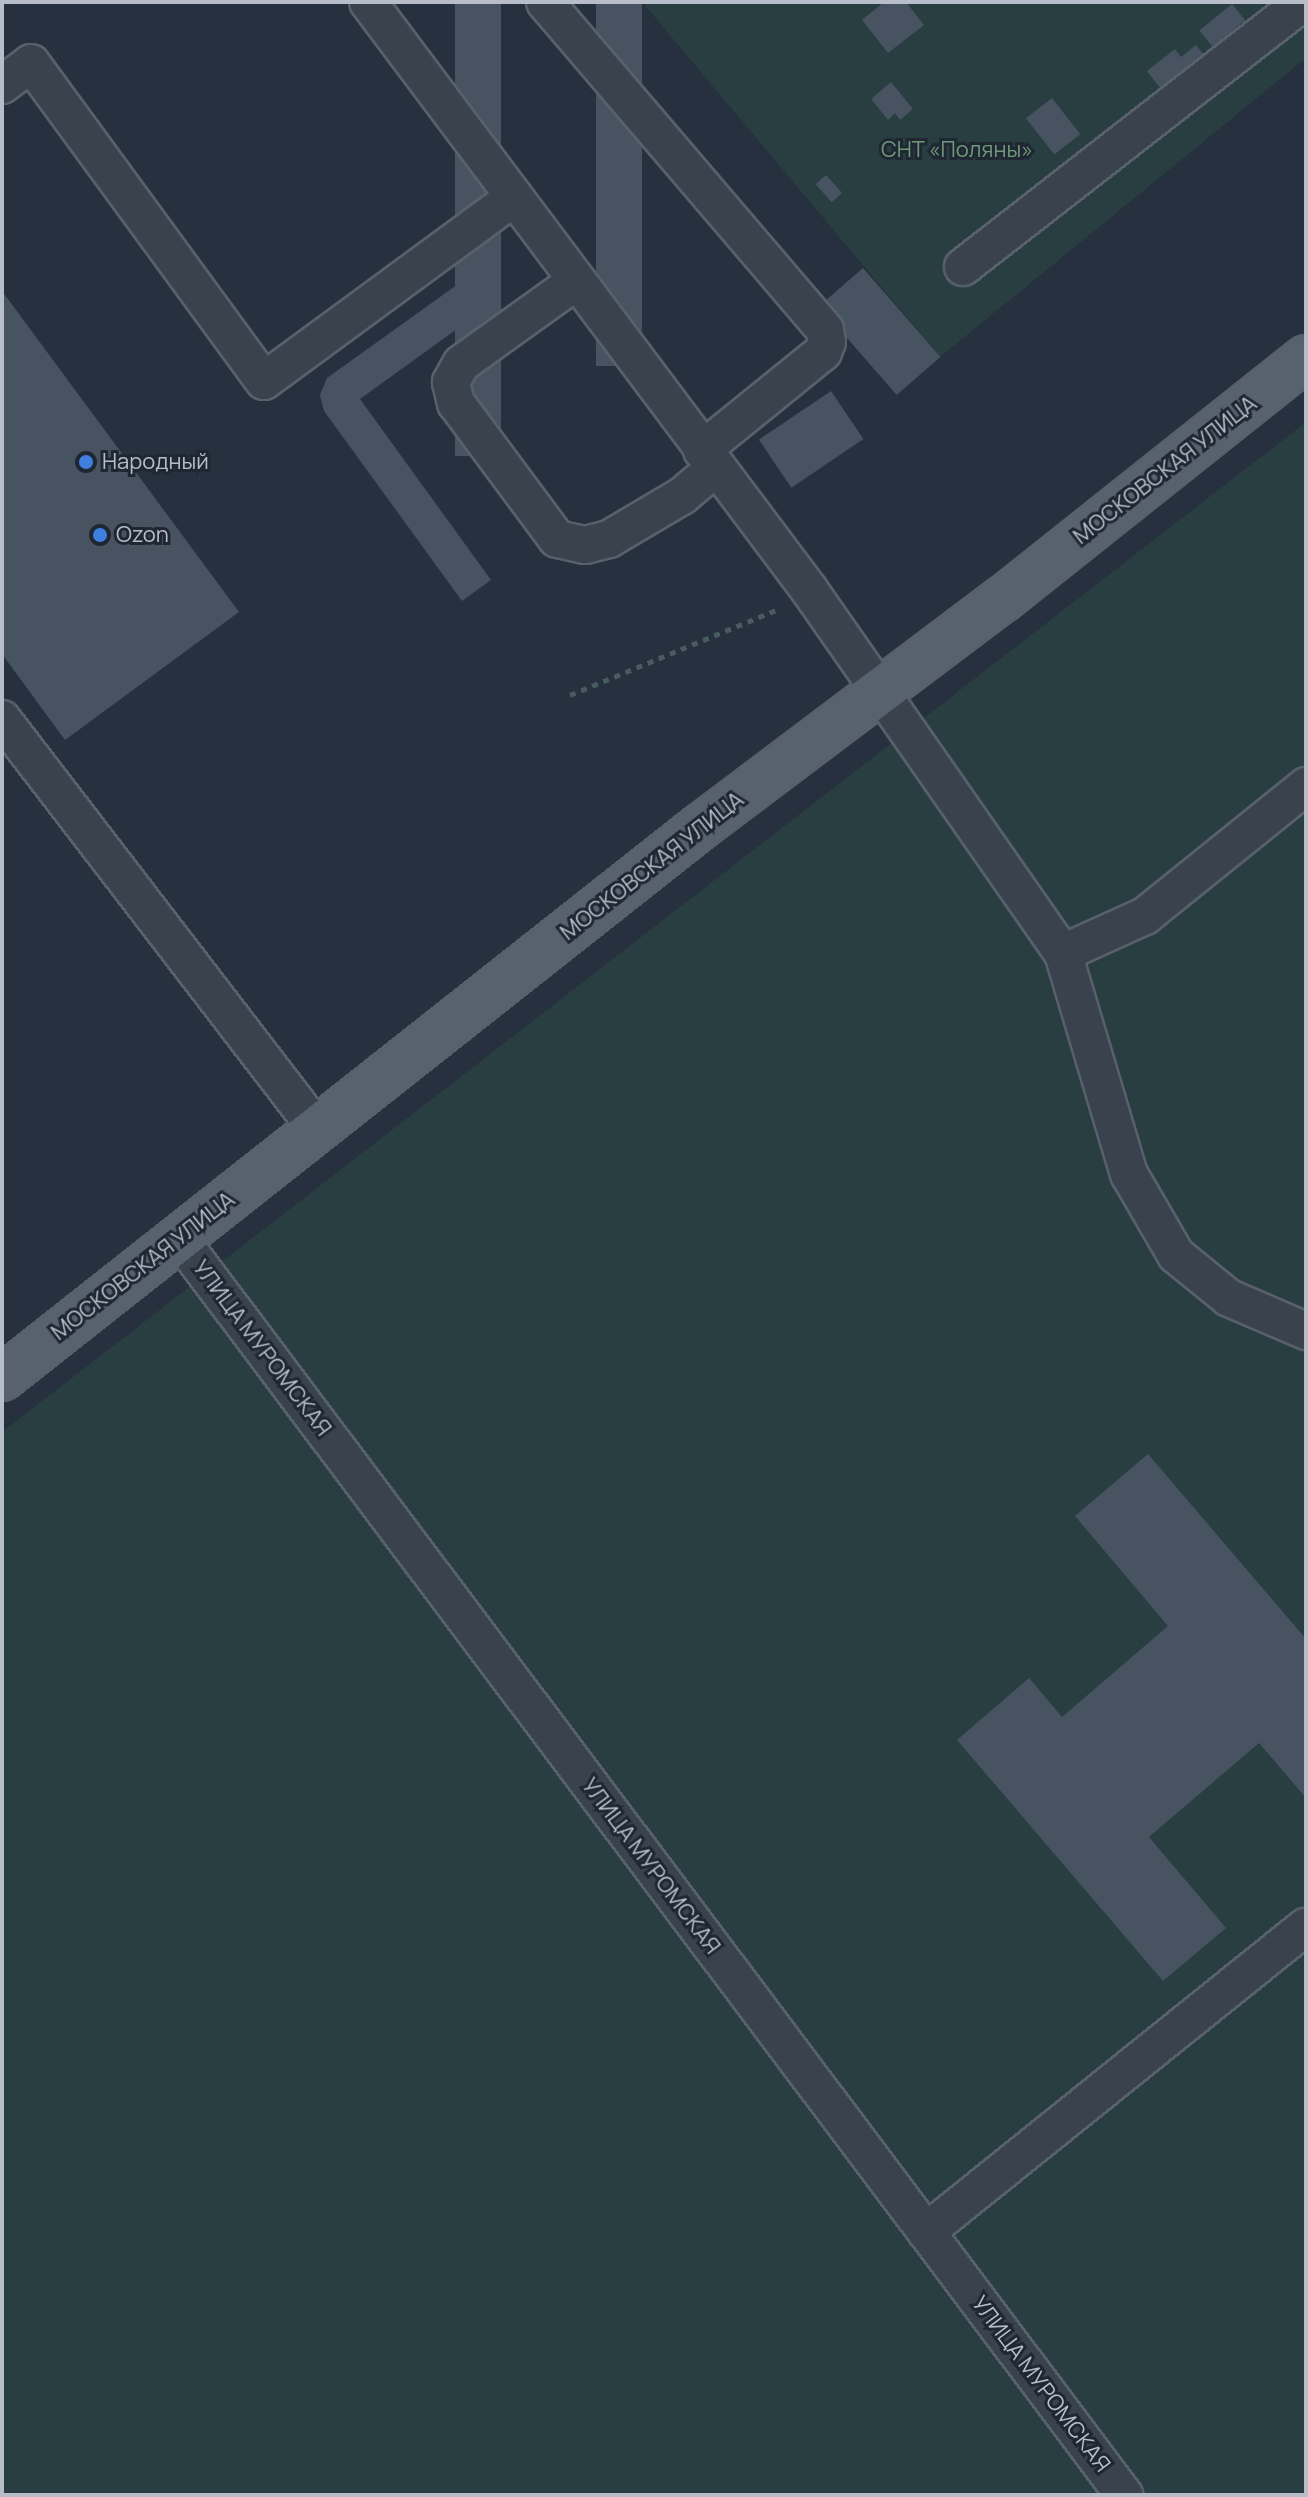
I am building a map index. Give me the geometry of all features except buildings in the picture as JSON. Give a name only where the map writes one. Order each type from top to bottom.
[{"type":"main road","name":"МОСКОВСКАЯ УЛИЦА","points":[[2,1378],[700,827],[880,694],[1306,358]]},
{"type":"street","points":[[368,2],[575,282],[810,591],[1063,953],[1129,1174],[1176,1255],[1229,1298],[1306,1331]]},
{"type":"street","points":[[545,2],[825,330],[827,342],[823,352],[708,459],[682,496],[609,539],[585,545],[557,539],[456,403],[451,382],[461,364],[575,282]]},
{"type":"street","points":[[963,267],[1304,2]]},
{"type":"street","points":[[2,85],[31,63],[264,381],[513,198]]},
{"type":"street","points":[[2,719],[317,1129]]},
{"type":"street","points":[[1063,953],[1145,916],[1306,786]]},
{"type":"street","name":"УЛИЦА МУРОМСКАЯ","points":[[179,1238],[1124,2495]]},
{"type":"street","points":[[926,2232],[1306,1927]]},
{"type":"path","points":[[570,695],[784,607]]},
{"type":"green space","name":"СНТ «Поляны»","points":[[642,2],[1306,2],[1306,58],[940,357]]},
{"type":"green space","points":[[1306,422],[1306,2495],[2,2495],[2,1432]]},
{"type":"place","name":"Народный","points":[[86,462]]},
{"type":"place","name":"Ozon","points":[[100,535]]}]
